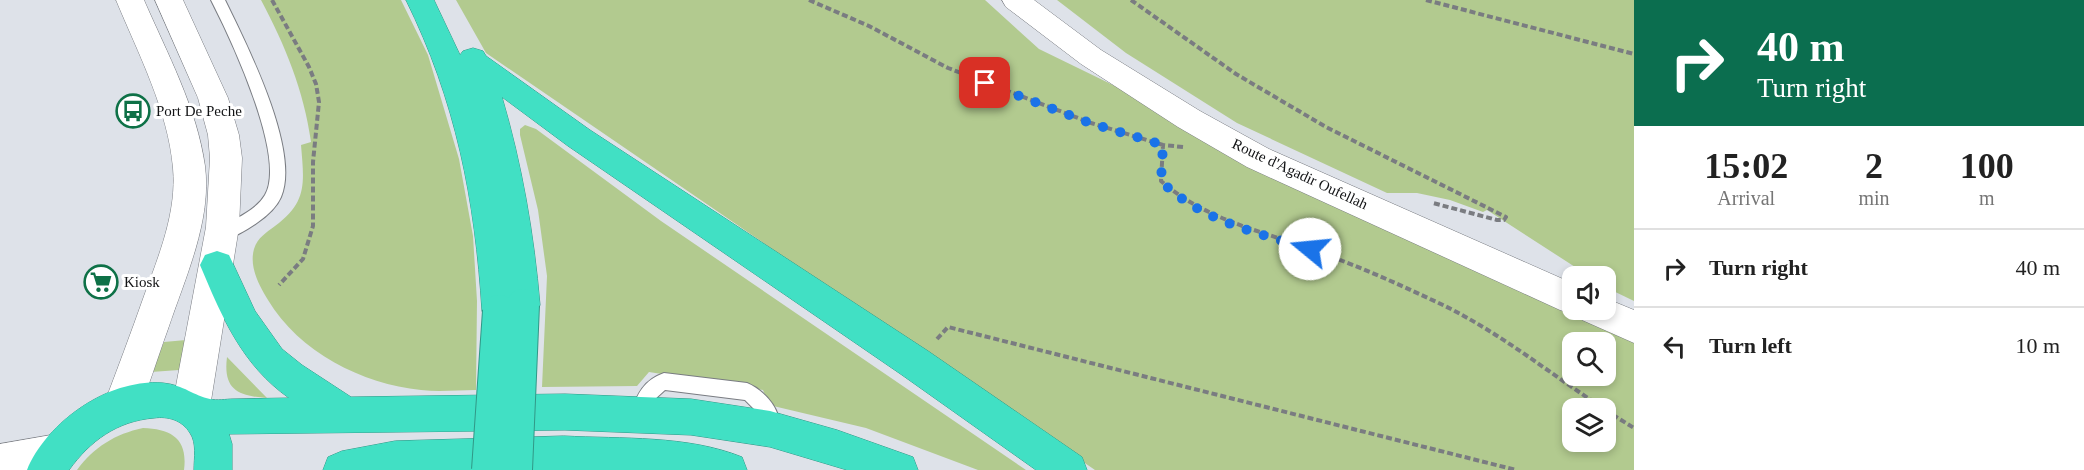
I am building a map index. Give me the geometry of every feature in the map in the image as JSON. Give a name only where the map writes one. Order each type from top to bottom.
[{"type":"highway","points":[[420,0],[452,68],[471,124],[485,186],[496,259],[511,308],[520,406],[516,470]]},
{"type":"highway","points":[[443,0],[476,63],[493,116],[508,180],[519,251],[488,470]]},
{"type":"highway","points":[[476,63],[579,138],[915,363],[1068,470]]},
{"type":"highway","points":[[220,249],[237,311],[257,344],[280,370],[346,415]]},
{"type":"highway","points":[[51,461],[74,435],[97,418],[122,407],[148,400],[171,401],[197,412],[346,415],[565,412],[640,413],[691,417],[770,429],[837,448],[899,470]]},
{"type":"highway","points":[[197,412],[213,432],[216,450],[213,470]]},
{"type":"highway","points":[[342,470],[395,460],[682,461],[728,470]]},
{"type":"street","points":[[122,407],[179,247],[189,191],[189,168],[184,144],[167,90],[130,0]]},
{"type":"street","points":[[169,0],[218,114],[223,145],[226,193],[197,412]]},
{"type":"street","name":"Route d'Agadir Oufellah","points":[[1016,0],[1091,57],[1189,119],[1258,158],[1562,294]]},
{"type":"street","points":[[1616,319],[1634,327]]},
{"type":"street","points":[[0,463],[51,461]]},
{"type":"lane","points":[[218,0],[265,108],[280,175],[273,197],[250,217],[220,249]]},
{"type":"path","points":[[272,0],[309,67],[316,84],[319,102],[313,162],[313,226],[303,259],[279,285]]},
{"type":"path","points":[[809,0],[869,26],[948,68],[1090,123],[1163,145],[1187,148]]},
{"type":"path","points":[[1131,0],[1236,74],[1326,127],[1500,212],[1506,218],[1497,220],[1433,203],[1406,223]]},
{"type":"path","points":[[1426,0],[1634,54]]},
{"type":"path","points":[[1163,145],[1161,181],[1186,203],[1239,227],[1310,249],[1377,275],[1448,307],[1490,330],[1588,398]]},
{"type":"path","points":[[915,363],[948,327],[1516,470]]},
{"type":"path","points":[[1616,417],[1634,428]]},
{"type":"green space","points":[[261,0],[401,0],[428,55],[459,159],[473,236],[477,301],[476,390],[442,391],[399,387],[355,373],[314,350],[297,335],[281,319],[258,282],[253,262],[254,249],[260,238],[286,217],[299,200],[303,181],[301,145],[311,142],[304,105],[292,69]]},
{"type":"green space","points":[[456,0],[985,0],[1039,49],[1562,304],[1562,320],[1595,320],[1634,339],[1634,470],[1095,470],[486,53]]},
{"type":"green space","points":[[1057,0],[1634,0],[1634,301],[1616,292],[1616,266],[1574,266],[1487,210],[1483,212],[1450,200],[1417,193],[1387,193],[1237,123],[1126,53]]},
{"type":"green space","points":[[525,125],[536,129],[661,221],[1026,470],[978,470],[866,428],[769,405],[763,390],[649,372],[637,386],[542,387],[547,276],[538,210],[520,135],[520,129]]},
{"type":"green space","points":[[186,340],[179,370],[151,372],[164,342]]},
{"type":"green space","points":[[227,357],[267,398],[240,393],[234,389],[227,377]]},
{"type":"green space","points":[[143,428],[162,431],[176,438],[185,459],[184,470],[77,470],[98,448],[123,434]]},
{"type":"place","name":"Port De Peche","points":[[133,111]]},
{"type":"place","name":"Kiosk","points":[[101,282]]},
{"type":"route","points":[[985,83],[1090,123],[1163,145],[1161,181],[1186,203],[1239,227],[1310,249]]}]
